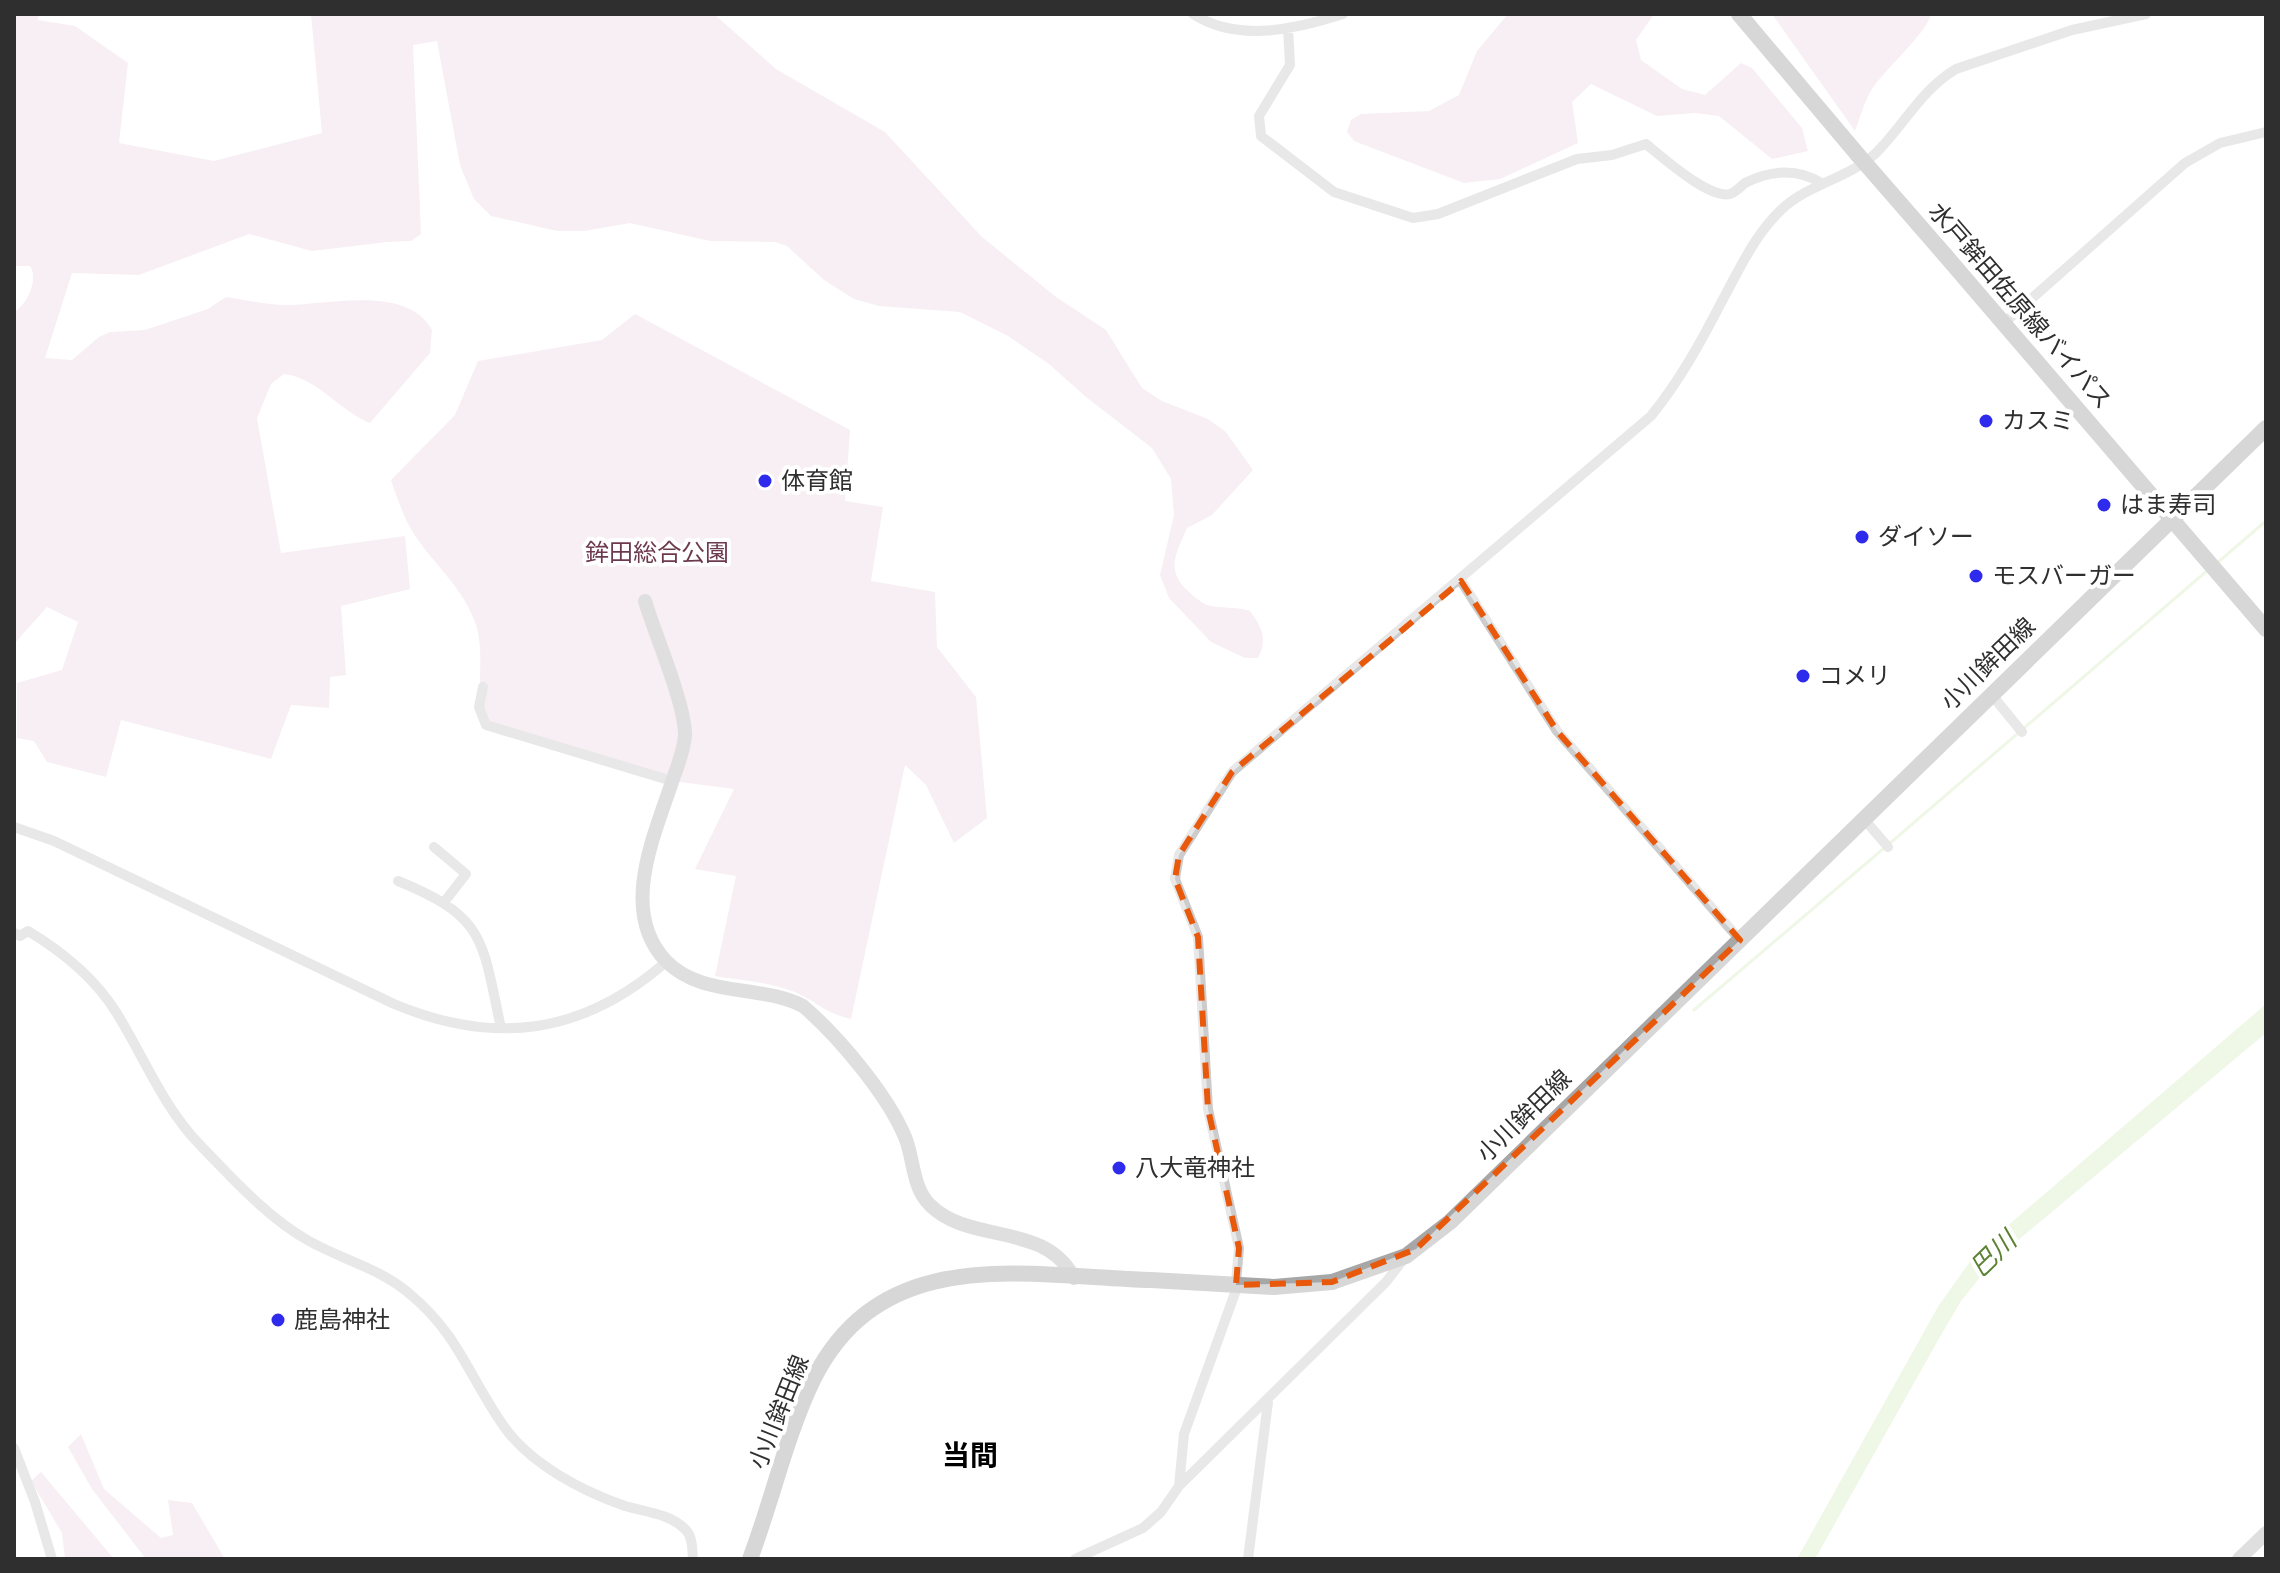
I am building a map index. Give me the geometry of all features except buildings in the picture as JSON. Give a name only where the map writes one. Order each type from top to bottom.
[{"type":"main road","name":"水戸鉾田佐原線バイパス","points":[[1739,14],[2266,629]]},
{"type":"main road","name":"小川鉾田線","points":[[750,1559],[809,1390],[833,1347],[854,1324],[889,1298],[933,1279],[969,1275],[1274,1287],[1332,1282],[1406,1256],[1450,1222],[2266,428]]},
{"type":"street","points":[[1193,14],[1221,26],[1247,31],[1288,29],[1343,14]]},
{"type":"street","points":[[1179,1486],[1184,1434],[1235,1293],[1239,1248],[1208,1109],[1198,937],[1175,879],[1179,855],[1232,772],[1461,581],[1651,416],[1677,385],[1761,234],[1781,210],[1821,183],[1867,160],[1939,79],[1956,69],[2072,30],[2146,14]]},
{"type":"street","points":[[1288,29],[1290,65],[1259,116],[1261,136],[1334,192],[1363,199],[1395,214],[1429,217],[1577,159],[1612,155],[1646,144],[1688,177],[1721,193],[1730,194],[1771,173],[1806,173],[1821,183]]},
{"type":"street","points":[[2004,323],[2185,163],[2220,143],[2266,132]]},
{"type":"street","points":[[1461,581],[1557,731],[1740,940]]},
{"type":"street","points":[[645,601],[685,735],[646,867],[643,901],[643,916],[667,961],[711,985],[787,998],[803,1006],[886,1102],[906,1139],[922,1195],[929,1205],[956,1222],[1035,1244],[1061,1259],[1074,1278]]},
{"type":"street","points":[[483,687],[479,707],[486,725],[672,781]]},
{"type":"street","points":[[1991,694],[2020,730]]},
{"type":"street","points":[[1864,819],[1886,845]]},
{"type":"street","points":[[14,827],[54,841],[418,1014],[465,1028],[542,1026],[596,1009],[641,983],[667,961]]},
{"type":"street","points":[[434,847],[466,874],[445,901]]},
{"type":"street","points":[[398,881],[445,901],[470,924],[479,939],[501,1028]]},
{"type":"street","points":[[14,933],[20,936],[28,931],[54,947],[84,973],[116,1012],[175,1114],[199,1144],[254,1199],[309,1241],[397,1284],[444,1327],[504,1426],[522,1448],[581,1486],[624,1505],[675,1521],[692,1539],[693,1559]]},
{"type":"street","points":[[1075,1559],[1143,1528],[1161,1512],[1179,1486],[1268,1402],[1386,1282],[1406,1256]]},
{"type":"street","points":[[1248,1559],[1268,1402]]},
{"type":"street","points":[[14,1448],[39,1513],[52,1559]]},
{"type":"street","points":[[2243,1557],[2266,1533]]},
{"type":"highlighted area","points":[[1461,581],[1557,731],[1740,940],[1416,1249],[1332,1282],[1236,1285],[1239,1248],[1208,1109],[1198,937],[1175,879],[1179,855],[1232,772]]},
{"type":"green space","points":[[14,14],[39,14],[38,20],[75,26],[128,63],[119,143],[214,161],[322,133],[311,14],[714,14],[776,69],[885,132],[982,237],[1056,297],[1106,330],[1142,388],[1162,401],[1208,419],[1226,432],[1253,470],[1212,515],[1187,528],[1175,560],[1176,575],[1191,594],[1204,604],[1250,611],[1262,634],[1263,645],[1258,658],[1245,658],[1211,642],[1169,598],[1160,575],[1174,515],[1171,479],[1152,448],[1049,364],[1008,336],[960,312],[879,306],[854,299],[824,280],[787,246],[775,242],[710,241],[630,223],[584,231],[557,231],[491,216],[474,199],[460,165],[437,41],[413,45],[421,234],[411,241],[312,251],[249,234],[139,275],[72,273],[45,358],[72,360],[99,337],[110,332],[145,330],[208,309],[226,297],[280,305],[367,300],[405,307],[421,316],[432,330],[430,353],[370,423],[318,388],[284,374],[271,384],[257,418],[281,553],[405,536],[410,589],[341,606],[346,675],[330,677],[329,708],[291,705],[271,759],[121,720],[106,777],[47,762],[34,741],[17,738],[17,683],[62,670],[78,622],[47,607],[14,644],[14,312],[27,298],[33,278],[30,266],[14,266]]},
{"type":"green space","points":[[1508,14],[1654,14],[1636,40],[1641,60],[1682,89],[1705,95],[1741,63],[1752,68],[1802,128],[1808,151],[1772,159],[1719,116],[1695,113],[1657,116],[1591,84],[1572,102],[1578,143],[1500,179],[1464,183],[1354,141],[1347,132],[1351,120],[1361,114],[1429,111],[1459,95],[1477,51]]},
{"type":"green space","points":[[1772,14],[1931,14],[1922,30],[1872,89],[1855,131]]},
{"type":"green space","name":"鉾田総合公園","points":[[635,314],[850,430],[845,501],[883,507],[871,581],[935,592],[937,647],[976,697],[987,818],[954,843],[926,785],[905,765],[851,1019],[834,1014],[780,987],[715,976],[736,876],[695,869],[734,789],[672,781],[486,725],[480,702],[480,648],[475,622],[455,586],[412,531],[391,480],[455,415],[478,361],[602,340]]},
{"type":"green space","points":[[81,1434],[104,1489],[161,1538],[173,1535],[168,1500],[192,1503],[225,1559],[146,1559],[92,1489],[68,1447]]},
{"type":"green space","points":[[41,1472],[114,1559],[65,1559],[62,1533],[31,1481]]},
{"type":"water","name":"巴川","points":[[2266,1004],[2266,1033],[1993,1261],[1961,1301],[1815,1559],[1797,1559],[1939,1305],[1977,1252]]},
{"type":"waterway","points":[[2217,563],[2266,521]]},
{"type":"waterway","points":[[1889,844],[2208,570]]},
{"type":"waterway","points":[[1694,1010],[1883,849]]},
{"type":"place","name":"カスミ","points":[[1986,421]]},
{"type":"place","name":"体育館","points":[[765,481]]},
{"type":"place","name":"はま寿司","points":[[2104,505]]},
{"type":"place","name":"ダイソー","points":[[1862,537]]},
{"type":"place","name":"モスバーガー","points":[[1976,576]]},
{"type":"place","name":"コメリ","points":[[1803,676]]},
{"type":"place","name":"八大竜神社","points":[[1119,1168]]},
{"type":"place","name":"鹿島神社","points":[[278,1320]]},
{"type":"district","name":"当間","points":[[970,1455]]}]
